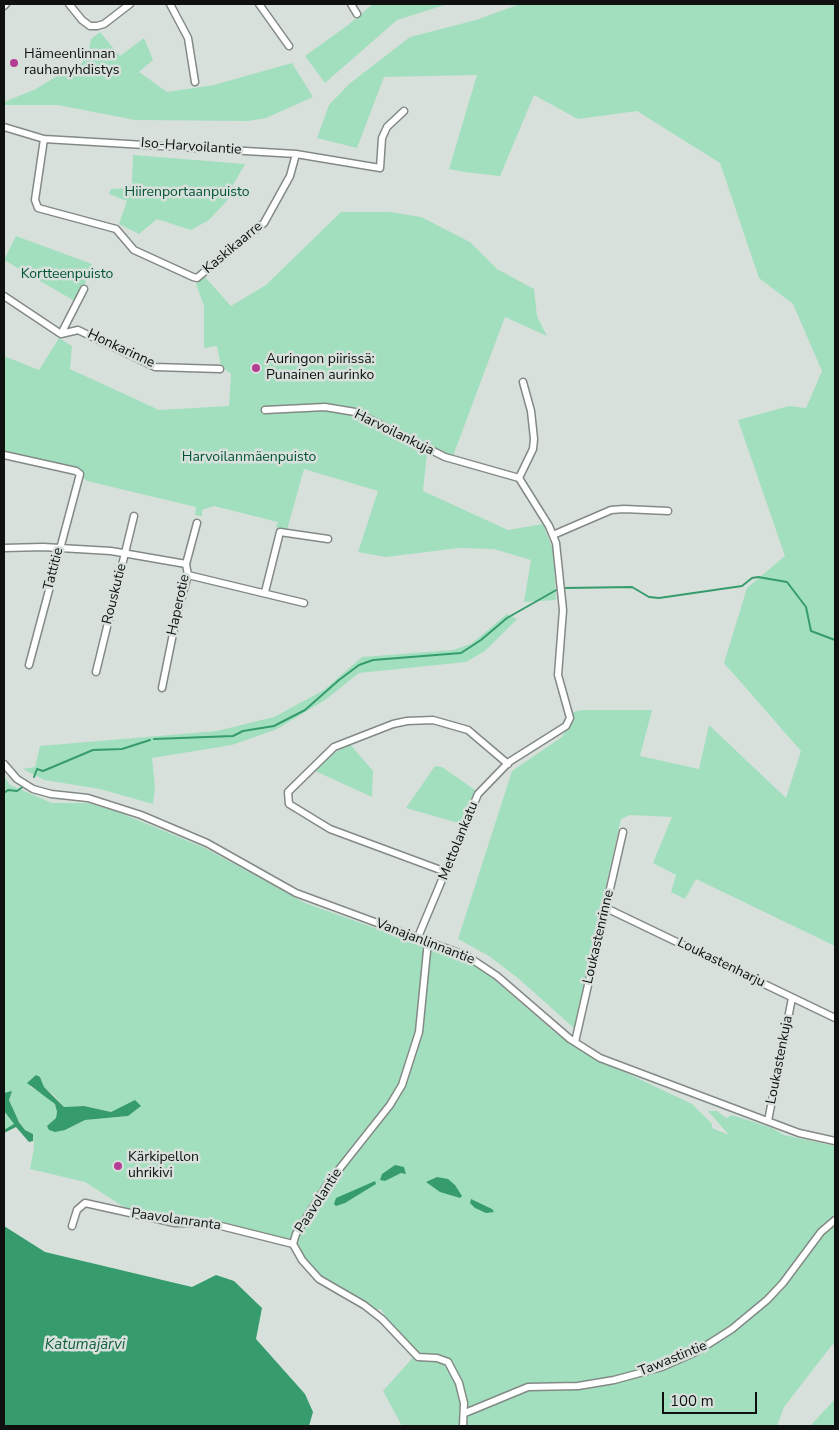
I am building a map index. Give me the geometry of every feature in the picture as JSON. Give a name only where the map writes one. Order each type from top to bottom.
[{"type":"street","points":[[69,4],[82,20],[90,26],[104,24],[130,4]]},
{"type":"street","points":[[170,4],[188,38],[195,82]]},
{"type":"street","points":[[259,4],[289,46]]},
{"type":"street","points":[[352,4],[357,14]]},
{"type":"street","name":"Iso-Harvoilantie","points":[[4,127],[44,139],[296,154],[380,168],[387,127],[404,111]]},
{"type":"street","name":"Kaskikaarre","points":[[44,139],[35,200],[38,208],[116,229],[134,250],[197,278],[264,223],[290,176],[296,154]]},
{"type":"street","points":[[4,296],[61,334],[84,289]]},
{"type":"street","name":"Honkarinne","points":[[61,334],[78,330],[155,367],[220,369]]},
{"type":"street","points":[[523,382],[531,411],[534,439],[533,449],[519,478],[553,535],[611,510],[624,508],[668,511]]},
{"type":"street","name":"Harvoilankuja","points":[[265,410],[325,407],[355,412],[445,457],[519,478]]},
{"type":"street","name":"Tattitie","points":[[4,454],[76,471],[80,474],[29,665]]},
{"type":"street","name":"Rouskutie","points":[[96,672],[134,516]]},
{"type":"street","name":"Haperotie","points":[[162,688],[177,614],[188,575],[186,564],[197,523]]},
{"type":"street","points":[[264,592],[280,532],[328,539]]},
{"type":"street","name":"Mettolankatu","points":[[418,937],[478,794],[508,764],[568,723],[570,714],[558,675],[562,598],[559,560],[553,535]]},
{"type":"street","points":[[4,548],[59,548],[125,552],[186,564]]},
{"type":"street","points":[[188,575],[304,603]]},
{"type":"street","points":[[446,872],[330,829],[289,804],[288,792],[334,747],[408,720],[433,720],[468,730],[508,764]]},
{"type":"street","name":"Vanajanlinnantie","points":[[4,764],[17,779],[34,789],[51,794],[88,798],[141,815],[207,843],[296,893],[428,940],[467,956],[491,972],[575,1042],[600,1058],[816,1139],[835,1142]]},
{"type":"street","name":"Loukastenrinne","points":[[575,1042],[623,832]]},
{"type":"street","name":"Loukastenharju","points":[[606,908],[835,1018]]},
{"type":"street","name":"Paavolantie","points":[[428,940],[420,1032],[402,1085],[390,1105],[329,1182],[296,1234],[293,1244],[302,1260],[319,1280],[370,1309],[418,1357],[437,1358],[448,1362],[459,1383],[465,1413],[463,1426]]},
{"type":"street","name":"Loukastenkuja","points":[[768,1121],[792,998]]},
{"type":"street","name":"Paavolanranta","points":[[72,1226],[76,1210],[85,1204],[175,1222],[209,1223],[293,1244]]},
{"type":"street","name":"Tawastintie","points":[[465,1413],[528,1387],[578,1386],[614,1380],[662,1367],[696,1352],[732,1329],[767,1300],[783,1283],[821,1232],[835,1220]]},
{"type":"green space","points":[[373,4],[448,4],[397,20],[325,83],[305,56]]},
{"type":"green space","points":[[520,4],[835,4],[835,946],[696,879],[685,899],[671,892],[676,875],[653,863],[672,817],[630,815],[621,819],[574,1028],[519,979],[489,956],[458,939],[512,771],[562,737],[571,722],[571,713],[581,710],[652,710],[640,756],[699,769],[709,725],[786,798],[801,751],[724,663],[747,588],[785,556],[738,420],[789,406],[806,408],[822,371],[793,304],[759,278],[720,163],[637,111],[578,119],[534,95],[500,176],[464,172],[449,169],[477,75],[384,77],[357,148],[317,138],[329,105],[349,84],[410,37],[476,20]]},
{"type":"green space","points":[[100,32],[120,56],[144,38],[153,60],[139,72],[167,92],[214,85],[292,63],[313,97],[266,118],[248,121],[135,120],[58,105],[4,105],[4,102],[36,89],[65,71],[78,68],[88,55],[91,39]]},
{"type":"green space","name":"Hiirenportaanpuisto","points":[[133,155],[245,164],[229,192],[234,193],[209,220],[191,230],[157,219],[139,234],[119,224],[127,201],[109,194],[111,189],[127,188],[132,183]]},
{"type":"green space","name":"Harvoilanmäenpuisto","points":[[341,212],[390,212],[421,217],[470,242],[497,269],[534,289],[537,316],[547,336],[505,317],[453,456],[428,444],[423,491],[508,530],[543,524],[553,550],[556,600],[524,602],[531,560],[494,549],[459,548],[386,557],[358,552],[378,491],[304,469],[287,530],[276,527],[278,522],[214,506],[202,510],[202,516],[195,515],[196,507],[87,481],[81,476],[83,473],[76,468],[4,452],[4,356],[39,370],[59,338],[72,346],[70,369],[159,410],[229,406],[231,374],[221,366],[217,346],[204,348],[204,306],[196,284],[205,277],[231,306],[266,285]]},
{"type":"green space","name":"Kortteenpuisto","points":[[16,236],[92,264],[78,303],[4,260]]},
{"type":"green space","points":[[507,614],[517,619],[485,651],[466,662],[359,673],[325,700],[277,729],[232,745],[152,758],[155,787],[153,804],[100,789],[44,780],[23,769],[35,767],[40,746],[217,731],[274,717],[324,690],[362,657],[453,650],[471,644]]},
{"type":"green space","points":[[350,744],[373,771],[372,797],[315,771],[327,757]]},
{"type":"green space","points":[[435,766],[442,767],[475,790],[462,824],[406,808]]},
{"type":"green space","points":[[4,776],[10,785],[52,803],[87,803],[116,811],[205,848],[305,903],[467,961],[484,971],[557,1034],[584,1053],[692,1104],[712,1124],[712,1128],[729,1135],[708,1111],[717,1111],[726,1118],[732,1115],[772,1128],[784,1135],[835,1146],[835,1344],[832,1345],[784,1407],[777,1426],[402,1426],[383,1391],[417,1353],[403,1343],[381,1309],[376,1310],[318,1274],[304,1257],[297,1242],[219,1221],[169,1219],[130,1211],[85,1182],[30,1169],[34,1148],[33,1134],[25,1130],[16,1116],[9,1099],[11,1092],[4,1093]],"holes":[[[40,1077],[43,1087],[54,1095],[64,1107],[84,1106],[111,1112],[119,1109],[128,1116],[85,1120],[65,1130],[48,1126],[56,1118],[55,1104],[48,1097],[30,1087]]]},
{"type":"green space","points":[[4,1111],[14,1125],[4,1130]]},
{"type":"green space","points":[[835,1399],[835,1426],[810,1426]]},
{"type":"water","points":[[36,1075],[40,1077],[44,1087],[64,1107],[84,1106],[111,1112],[135,1100],[141,1106],[128,1116],[85,1120],[65,1130],[55,1132],[49,1130],[47,1126],[56,1118],[55,1104],[27,1083]]},
{"type":"water","points":[[12,1091],[9,1100],[19,1122],[25,1130],[33,1134],[33,1141],[29,1142],[16,1127],[4,1133],[4,1130],[14,1124],[4,1111],[4,1093]]},
{"type":"water","points":[[395,1165],[404,1167],[406,1174],[401,1173],[385,1181],[380,1180],[382,1174]]},
{"type":"water","points":[[437,1177],[448,1179],[455,1185],[462,1196],[460,1198],[440,1192],[426,1182]]},
{"type":"water","points":[[375,1181],[376,1184],[345,1203],[336,1206],[334,1204],[336,1198]]},
{"type":"water","points":[[471,1199],[492,1209],[494,1212],[486,1213],[475,1208],[470,1203]]},
{"type":"water","name":"Katumajärvi","points":[[4,1226],[45,1252],[192,1287],[216,1275],[234,1281],[262,1308],[256,1339],[305,1394],[313,1412],[309,1426],[4,1426]]},
{"type":"waterway","points":[[563,588],[632,587],[649,597],[659,598],[742,586],[752,578],[758,577],[787,582],[806,607],[811,631],[835,640]]},
{"type":"waterway","points":[[305,710],[359,665],[373,660],[461,653],[481,640],[507,618],[558,589]]},
{"type":"waterway","points":[[154,739],[233,736],[243,731],[274,726],[305,710]]},
{"type":"waterway","points":[[34,777],[37,769],[43,771],[93,750],[122,749],[150,740]]},
{"type":"waterway","points":[[4,793],[8,790],[17,791],[24,786]]},
{"type":"place","name":"Hämeenlinnan rauhanyhdistys","points":[[14,63]]},
{"type":"place","name":"Auringon piirissä: Punainen aurinko","points":[[256,368]]},
{"type":"place","name":"Kärkipellon uhrikivi","points":[[118,1166]]}]
